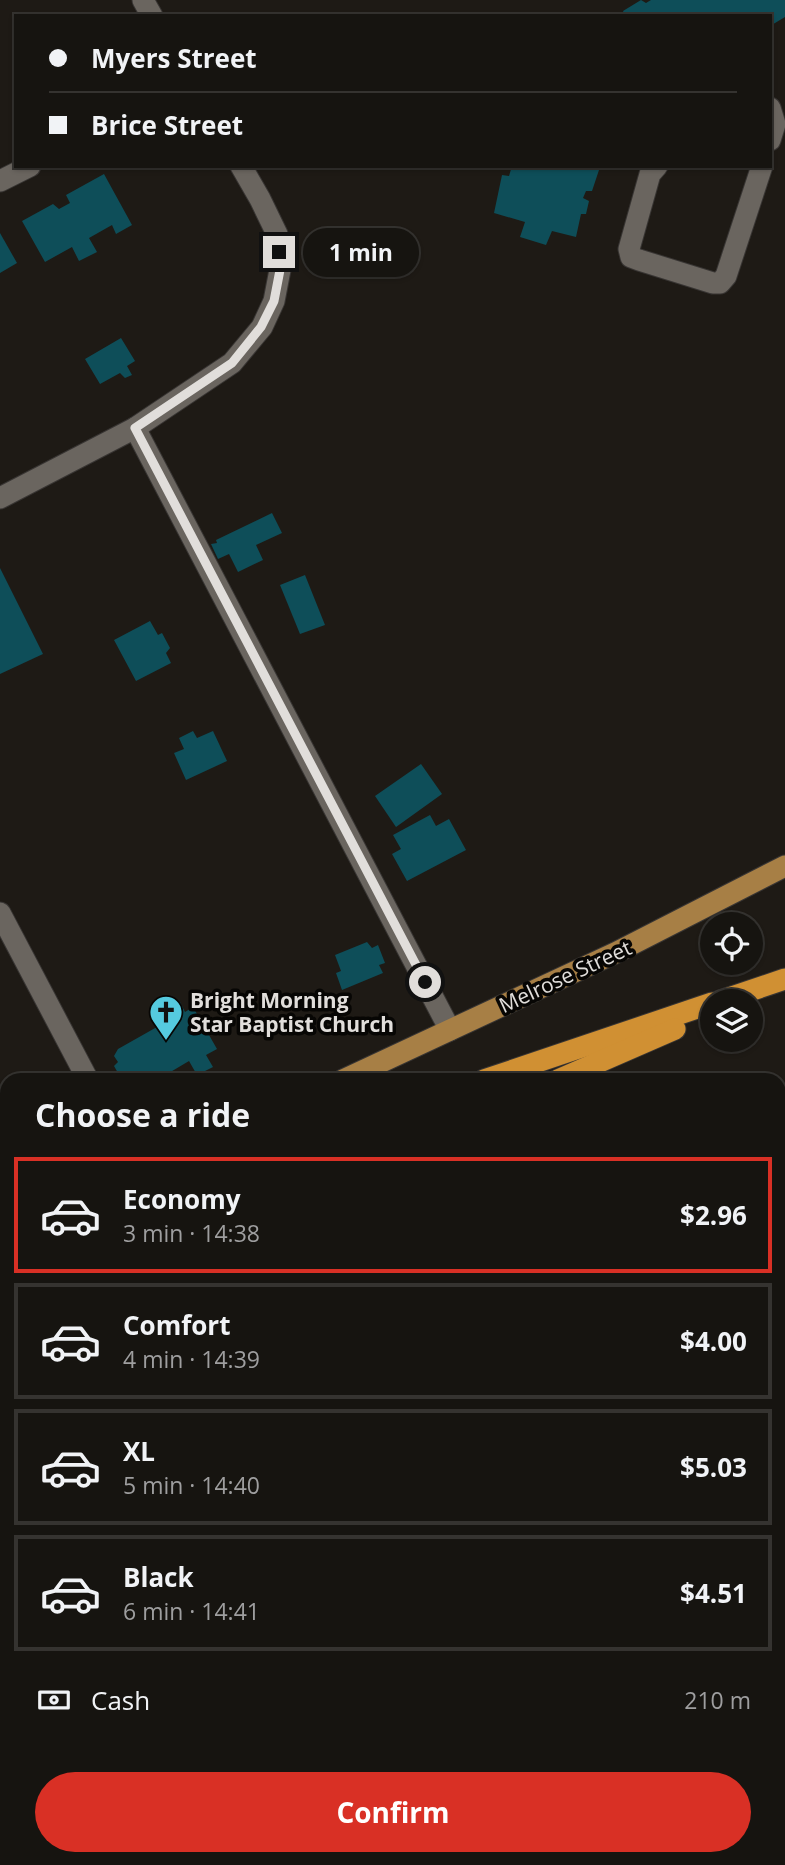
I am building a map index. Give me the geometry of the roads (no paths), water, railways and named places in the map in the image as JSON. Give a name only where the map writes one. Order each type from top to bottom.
[{"type":"highway","points":[[757,989],[785,980]]},
{"type":"highway","points":[[763,990],[785,980]]},
{"type":"highway","points":[[505,1073],[700,1007]]},
{"type":"highway","points":[[574,1073],[700,1018]]},
{"type":"main road","name":"Melrose Street","points":[[358,1073],[615,953],[785,866]]},
{"type":"street","points":[[772,114],[775,124],[772,134]]},
{"type":"street","points":[[0,181],[26,168]]},
{"type":"street","points":[[0,498],[135,428],[232,363],[261,327],[274,301],[280,270],[277,234],[242,168]]},
{"type":"street","points":[[655,168],[650,174],[629,249],[631,257],[720,283],[726,276],[761,168]]},
{"type":"street","points":[[135,428],[450,1030]]},
{"type":"street","points":[[0,913],[84,1073]]},
{"type":"place","name":"Bright Morning Star Baptist Church","points":[[166,1042]]}]
